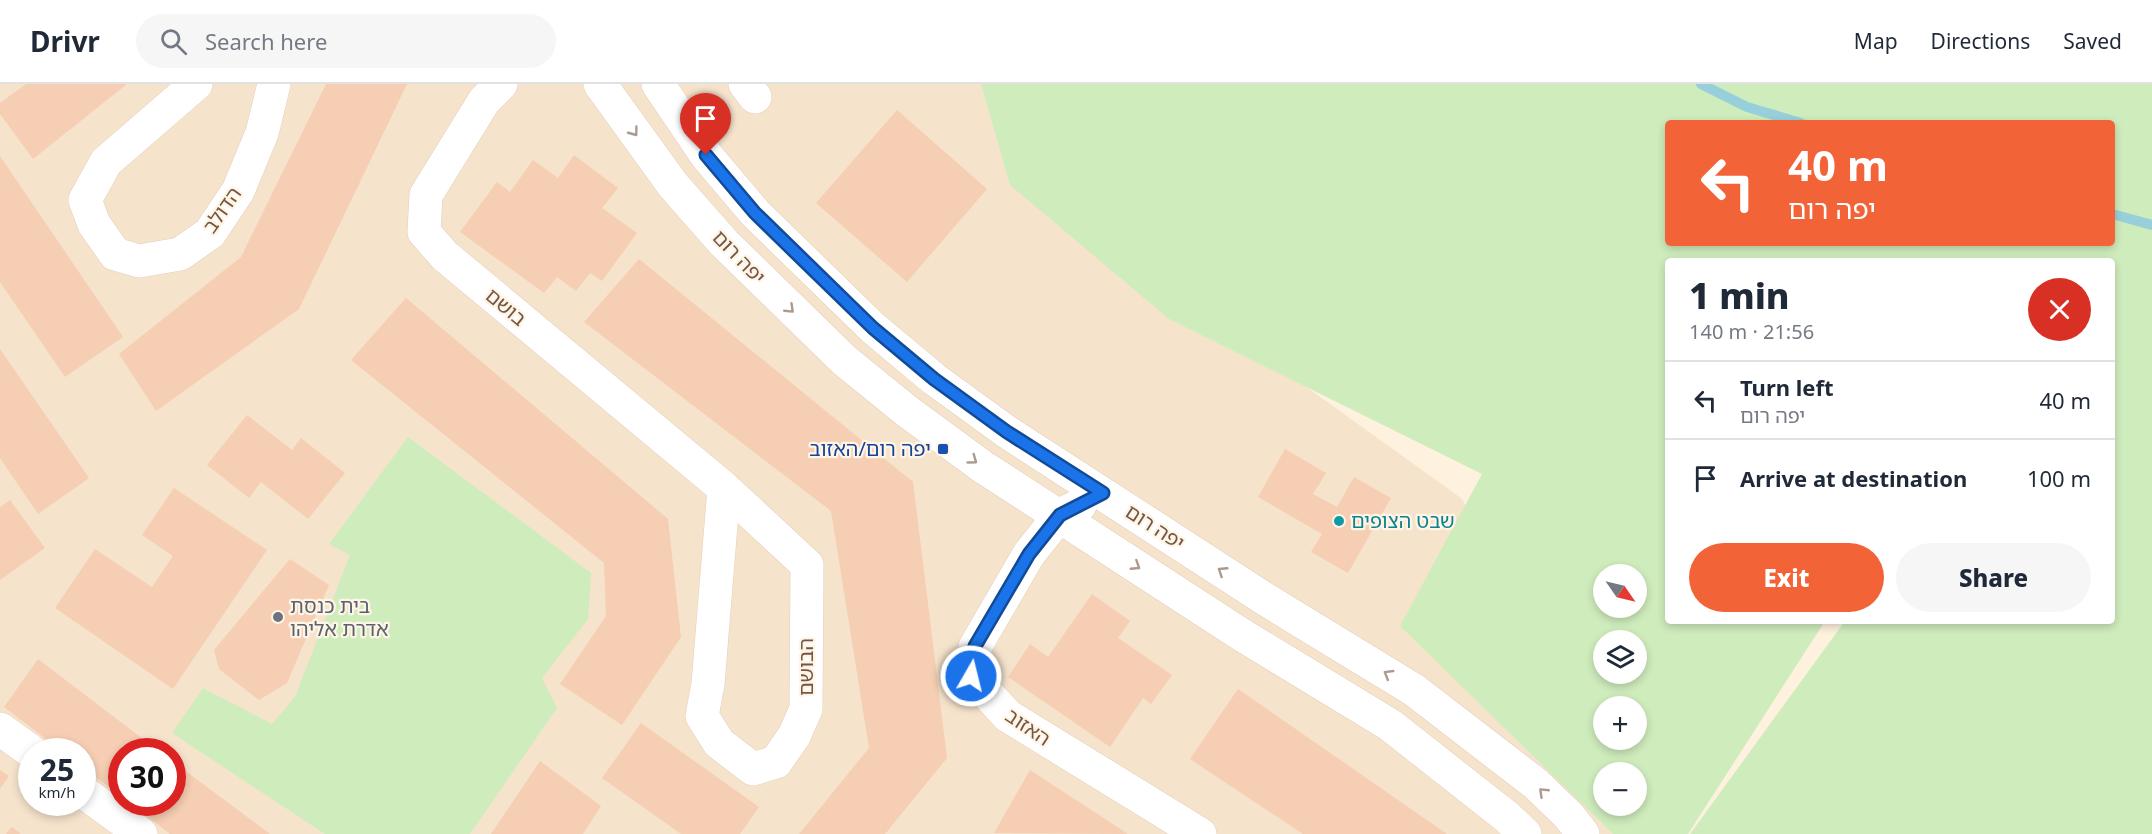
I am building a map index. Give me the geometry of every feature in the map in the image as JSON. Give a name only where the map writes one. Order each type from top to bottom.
[{"type":"street","name":"הדולב","points":[[196,84],[106,162],[86,200],[94,224],[115,255],[139,261],[180,254],[210,233],[238,191],[262,133],[274,84]]},
{"type":"street","name":"בושם","points":[[501,84],[484,101],[426,195],[424,232],[445,256],[724,488]]},
{"type":"street","name":"יפה רום","points":[[600,84],[673,185],[724,243],[844,360],[908,412],[983,467],[1242,635],[1390,725],[1507,817],[1525,834]]},
{"type":"street","name":"יפה רום","points":[[658,84],[706,155],[755,213],[873,328],[934,379],[1007,432],[1265,599],[1414,690],[1536,784],[1569,816],[1583,834]]},
{"type":"street","name":"הבושם","points":[[724,488],[807,565],[806,709],[794,736],[776,762],[753,769],[719,743],[702,716],[708,684],[724,488]]},
{"type":"street","name":"האזוב","points":[[1103,493],[1060,515],[1029,554],[975,646],[971,676],[1008,716],[1200,834]]},
{"type":"street","points":[[0,729],[18,742]]},
{"type":"street","points":[[96,801],[141,834]]},
{"type":"shaded area","points":[[0,84],[1025,84],[1170,289],[1461,498],[1593,707],[1593,750],[1603,750],[1603,762],[1593,762],[1593,816],[1647,816],[1647,814],[1674,834],[0,834]]},
{"type":"green space","points":[[981,84],[2152,84],[2152,834],[1690,834],[1843,624],[2115,624],[2115,258],[1665,258],[1665,624],[1823,624],[1688,834],[1613,834],[1595,816],[1647,816],[1647,762],[1593,762],[1593,814],[1400,626],[1482,474],[1169,319],[1010,185]]},
{"type":"green space","points":[[408,437],[591,573],[588,619],[542,678],[557,708],[470,834],[325,834],[186,742],[186,738],[180,738],[172,733],[203,688],[272,724],[295,697],[350,555],[329,544]]},
{"type":"building","points":[[26,84],[127,84],[33,159],[0,114],[0,103]]},
{"type":"building","points":[[326,84],[407,84],[299,309],[156,411],[119,354],[241,257]]},
{"type":"building","points":[[897,110],[987,189],[907,282],[816,203]]},
{"type":"building","points":[[574,155],[618,188],[602,208],[637,233],[602,281],[590,273],[576,291],[557,277],[544,293],[460,232],[497,182],[510,192],[533,160],[558,178]]},
{"type":"building","points":[[0,156],[123,337],[65,377],[0,282]]},
{"type":"building","points":[[639,259],[913,482],[947,758],[885,834],[799,834],[869,748],[831,511],[584,322]]},
{"type":"building","points":[[406,298],[668,519],[681,637],[622,725],[560,684],[606,616],[604,563],[351,360]]},
{"type":"building","points":[[0,349],[89,478],[38,514],[0,458]]},
{"type":"building","points":[[247,415],[292,450],[301,438],[345,473],[308,519],[261,482],[249,498],[207,465]]},
{"type":"building","name":"שבט הצופים","points":[[1285,449],[1326,473],[1313,494],[1337,507],[1354,477],[1391,498],[1348,573],[1311,552],[1322,534],[1258,497]]},
{"type":"building","points":[[174,488],[267,550],[173,689],[55,608],[95,549],[152,587],[173,556],[142,535]]},
{"type":"building","points":[[10,500],[45,548],[0,580],[0,507]]},
{"type":"building","name":"בית כנסת אדרת אליהו","points":[[290,559],[329,585],[287,683],[259,700],[219,669],[214,650]]},
{"type":"building","points":[[1092,594],[1130,621],[1118,638],[1172,675],[1151,704],[1143,698],[1110,747],[1008,677],[1030,644],[1048,657]]},
{"type":"building","points":[[38,659],[142,738],[108,738],[108,786],[96,778],[96,738],[45,738],[4,707]]},
{"type":"building","points":[[1238,689],[1447,834],[1303,834],[1190,759]]},
{"type":"building","points":[[641,723],[759,807],[740,834],[681,834],[602,778]]},
{"type":"building","points":[[540,761],[601,806],[583,834],[491,834]]},
{"type":"building","points":[[0,770],[9,776],[0,789]]},
{"type":"building","points":[[1030,770],[1076,800],[1128,834],[994,833]]},
{"type":"building","points":[[186,771],[270,834],[170,834],[147,816],[186,816]]},
{"type":"building","points":[[12,827],[21,834],[6,834]]},
{"type":"waterway","points":[[1701,84],[1747,107],[1791,120]]},
{"type":"waterway","points":[[2115,215],[2152,225]]},
{"type":"place","name":"יפה רום/האזוב","points":[[943,449]]},
{"type":"place","name":"שבט הצופים","points":[[1339,521]]},
{"type":"place","name":"בית כנסת אדרת אליהו","points":[[278,617]]},
{"type":"route","points":[[706,155],[755,213],[873,328],[934,379],[1007,432],[1103,493],[1060,515],[1029,554],[975,646],[971,676]]}]
